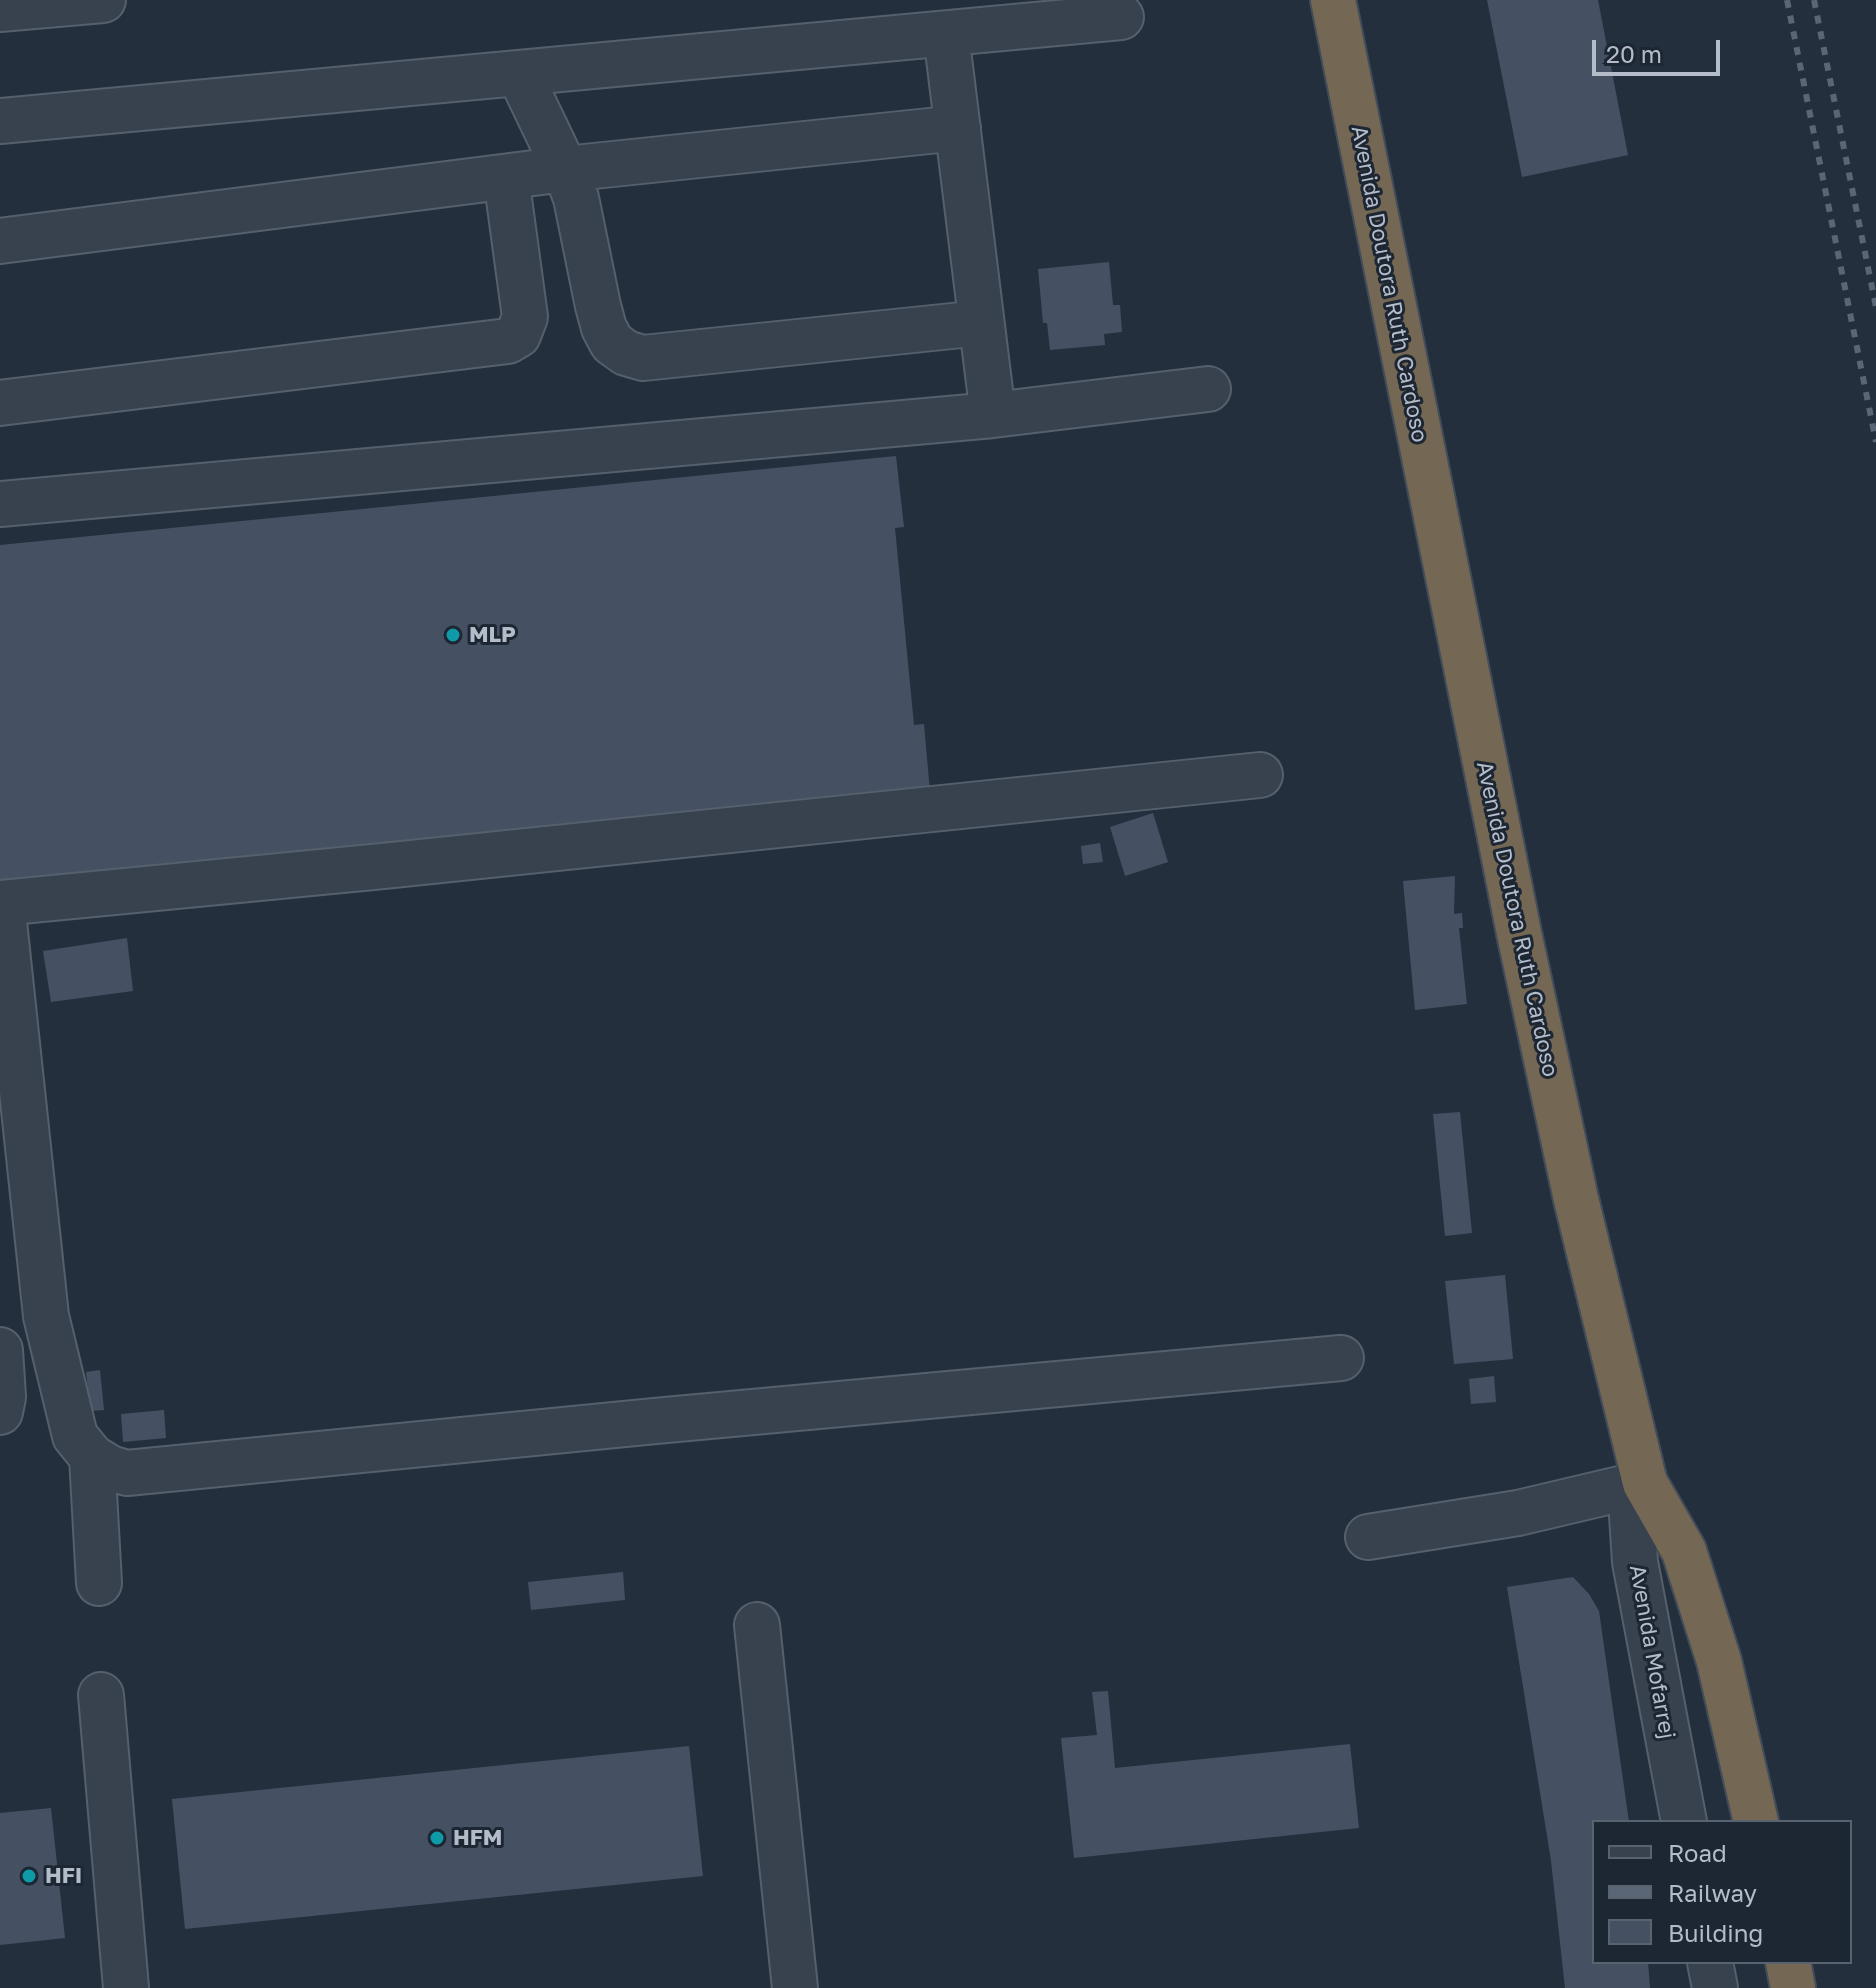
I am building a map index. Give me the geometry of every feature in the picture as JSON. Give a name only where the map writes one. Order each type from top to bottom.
[{"type":"highway","name":"Avenida Doutora Ruth Cardoso","points":[[1333,0],[1519,933],[1576,1199],[1645,1483],[1684,1551],[1719,1661],[1756,1820]]},
{"type":"highway","points":[[1788,1964],[1793,1988]]},
{"type":"street","points":[[0,9],[103,0]]},
{"type":"street","points":[[0,121],[1121,17]]},
{"type":"street","points":[[946,34],[993,415]]},
{"type":"street","points":[[519,73],[576,198],[604,328],[612,343],[626,353],[643,358],[981,323]]},
{"type":"street","points":[[0,241],[565,169],[958,128]]},
{"type":"street","points":[[0,403],[508,341],[518,335],[525,317],[506,177]]},
{"type":"street","points":[[0,504],[993,415],[1208,389]]},
{"type":"street","points":[[1260,775],[1,903],[46,1316],[75,1436],[92,1457],[110,1468],[127,1473],[1341,1358]]},
{"type":"street","points":[[0,1350],[3,1397],[0,1412]]},
{"type":"street","points":[[92,1457],[99,1583]]},
{"type":"street","points":[[1368,1537],[1518,1513],[1645,1483]]},
{"type":"street","name":"Avenida Mofarrej","points":[[1645,1483],[1632,1516],[1635,1562],[1684,1820]]},
{"type":"street","points":[[757,1625],[795,1988]]},
{"type":"street","points":[[101,1695],[126,1988]]},
{"type":"street","points":[[1710,1964],[1715,1988]]},
{"type":"building","points":[[1487,0],[1598,0],[1628,155],[1522,177]]},
{"type":"building","points":[[1109,262],[1113,305],[1120,305],[1122,332],[1104,334],[1105,345],[1050,350],[1047,323],[1043,323],[1038,269]]},
{"type":"building","name":"MLP","points":[[896,456],[904,527],[895,528],[914,725],[924,724],[930,792],[0,884],[0,545]]},
{"type":"building","points":[[1153,813],[1168,862],[1125,876],[1110,827]]},
{"type":"building","points":[[1100,843],[1103,862],[1083,864],[1081,846]]},
{"type":"building","points":[[1455,876],[1454,914],[1462,913],[1463,928],[1459,928],[1467,1004],[1415,1010],[1403,881]]},
{"type":"building","points":[[127,938],[133,991],[51,1002],[43,951]]},
{"type":"building","points":[[1460,1112],[1472,1233],[1445,1236],[1433,1114]]},
{"type":"building","points":[[1505,1275],[1513,1359],[1454,1364],[1445,1281]]},
{"type":"building","points":[[100,1370],[104,1410],[90,1411],[86,1372]]},
{"type":"building","points":[[1494,1376],[1496,1402],[1471,1404],[1469,1379]]},
{"type":"building","points":[[164,1410],[166,1438],[123,1442],[121,1414]]},
{"type":"building","points":[[623,1572],[625,1600],[531,1610],[528,1582]]},
{"type":"building","points":[[1573,1577],[1599,1611],[1629,1820],[1592,1820],[1592,1964],[1648,1964],[1650,1988],[1565,1988],[1551,1861],[1507,1587]]},
{"type":"building","points":[[1108,1691],[1115,1768],[1350,1744],[1359,1828],[1074,1858],[1061,1738],[1097,1735],[1092,1692]]},
{"type":"building","name":"HFM","points":[[689,1746],[703,1876],[185,1929],[172,1799]]},
{"type":"building","name":"HFI","points":[[51,1808],[65,1938],[0,1945],[0,1813]]},
{"type":"railway","points":[[1787,0],[1876,442]]},
{"type":"railway","points":[[1814,0],[1876,307]]},
{"type":"place","name":"MLP","points":[[453,635]]},
{"type":"place","name":"HFM","points":[[437,1838]]},
{"type":"place","name":"HFI","points":[[29,1876]]}]
